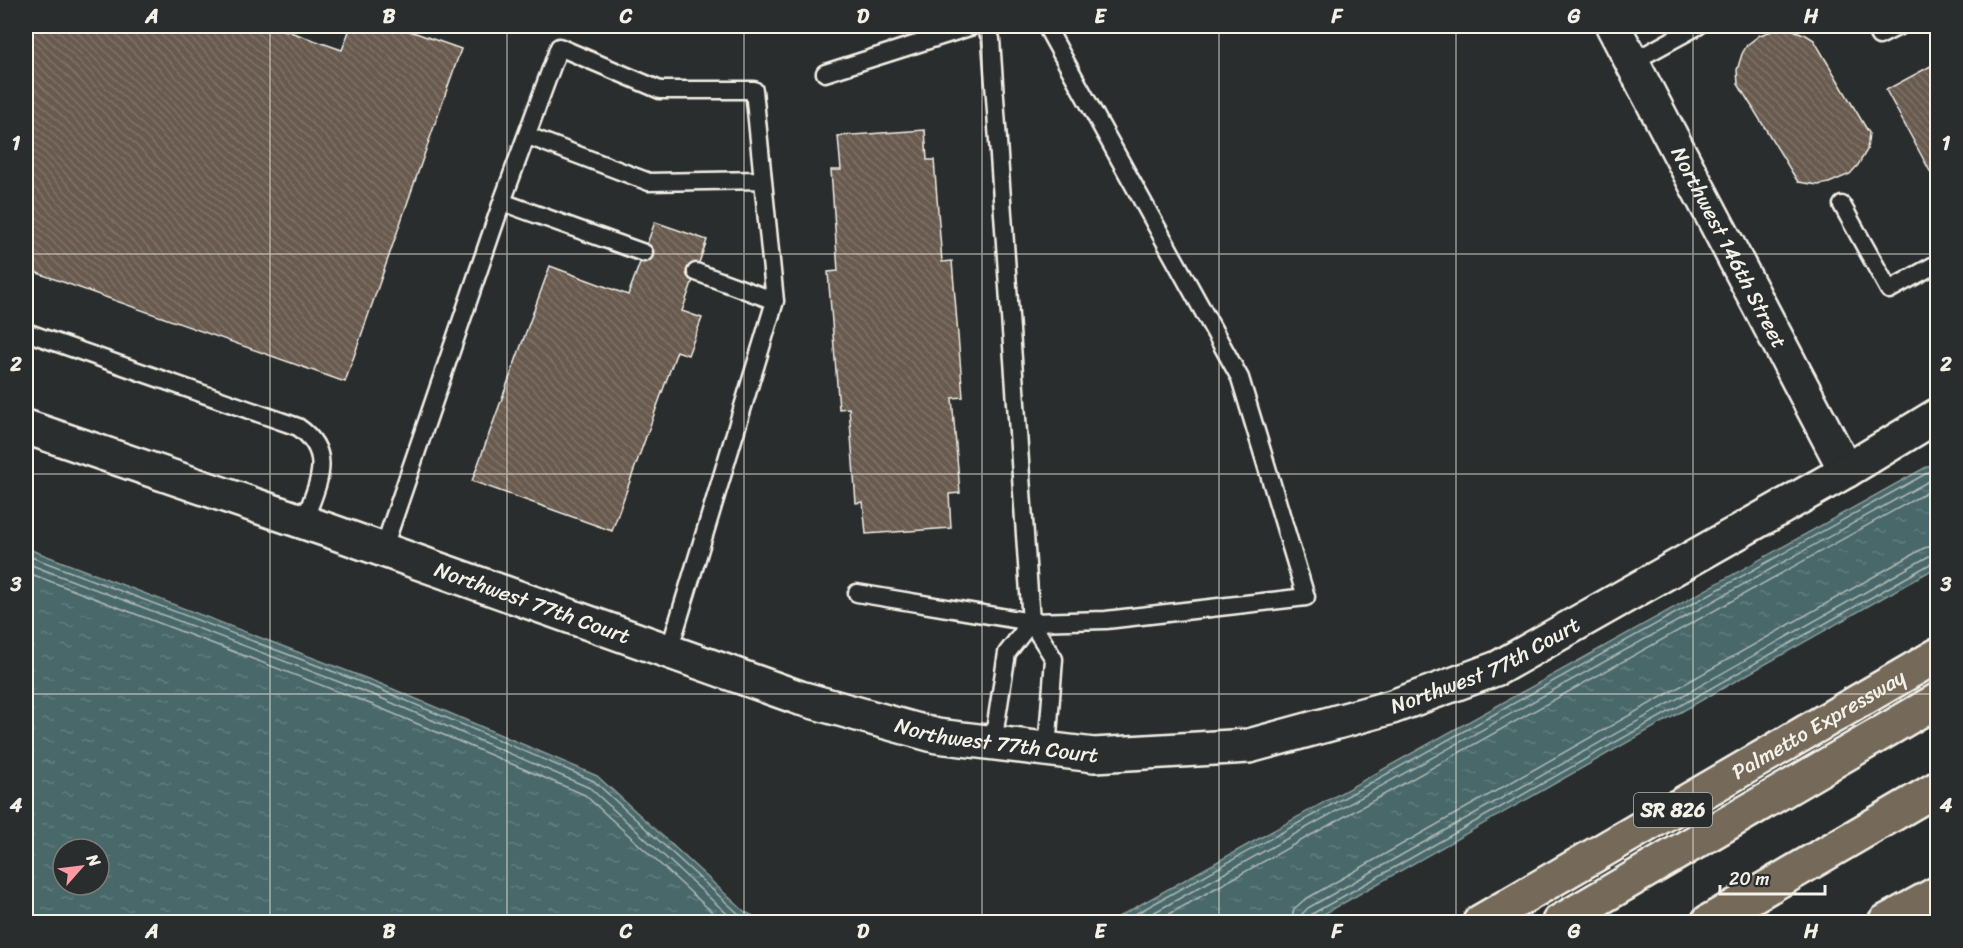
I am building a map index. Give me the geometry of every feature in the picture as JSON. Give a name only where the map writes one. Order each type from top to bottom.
[{"type":"highway","name":"Palmetto Expressway","points":[[1480,922],[1938,655]]},
{"type":"highway","points":[[1559,922],[1938,700]]},
{"type":"highway","points":[[1708,922],[1938,788]]},
{"type":"highway","points":[[1885,922],[1938,893]]},
{"type":"street","name":"Northwest 146th Street","points":[[1613,26],[1846,471]]},
{"type":"street","name":"Northwest 77th Court","points":[[26,427],[304,522],[800,698],[937,736],[1094,755],[1249,746],[1392,707],[1498,668],[1846,471],[1938,415]]},
{"type":"lane","points":[[825,73],[973,26]]},
{"type":"lane","points":[[985,26],[992,39],[1031,622],[1054,659],[1047,749]]},
{"type":"lane","points":[[857,593],[1031,622],[1106,620],[1306,597],[1240,378],[1046,26]]},
{"type":"lane","points":[[1632,62],[1698,26]]},
{"type":"lane","points":[[1874,26],[1879,36],[1899,26]]},
{"type":"lane","points":[[383,550],[502,202],[559,47],[660,90],[754,90],[775,302],[669,651]]},
{"type":"lane","points":[[528,136],[649,182],[763,180]]},
{"type":"lane","points":[[502,202],[644,253]]},
{"type":"lane","points":[[1842,205],[1889,290],[1938,263]]},
{"type":"lane","points":[[696,272],[775,302]]},
{"type":"lane","points":[[26,332],[298,427],[312,436],[321,460],[320,476],[304,522]]},
{"type":"lane","points":[[993,743],[1007,653],[1031,622]]},
{"type":"water","points":[[1937,461],[1937,567],[1310,922],[1109,922]]},
{"type":"water","points":[[26,548],[381,684],[597,776],[745,912],[765,922],[26,922]]},
{"type":"building","points":[[26,26],[273,26],[342,50],[351,26],[396,26],[461,49],[345,382],[26,269]]},
{"type":"building","points":[[1780,28],[1791,29],[1814,40],[1869,133],[1867,150],[1858,165],[1850,174],[1829,183],[1818,185],[1798,182],[1738,84],[1737,70],[1747,45],[1760,35]]},
{"type":"building","points":[[1938,62],[1938,186],[1886,90]]},
{"type":"building","points":[[925,130],[927,160],[934,160],[942,262],[952,261],[963,397],[952,398],[960,493],[949,494],[951,528],[866,534],[863,502],[856,503],[849,408],[839,409],[828,272],[838,271],[831,170],[841,170],[838,136]]},
{"type":"building","points":[[655,222],[707,240],[682,311],[702,318],[688,355],[677,351],[612,531],[472,481],[550,266],[628,295]]}]
